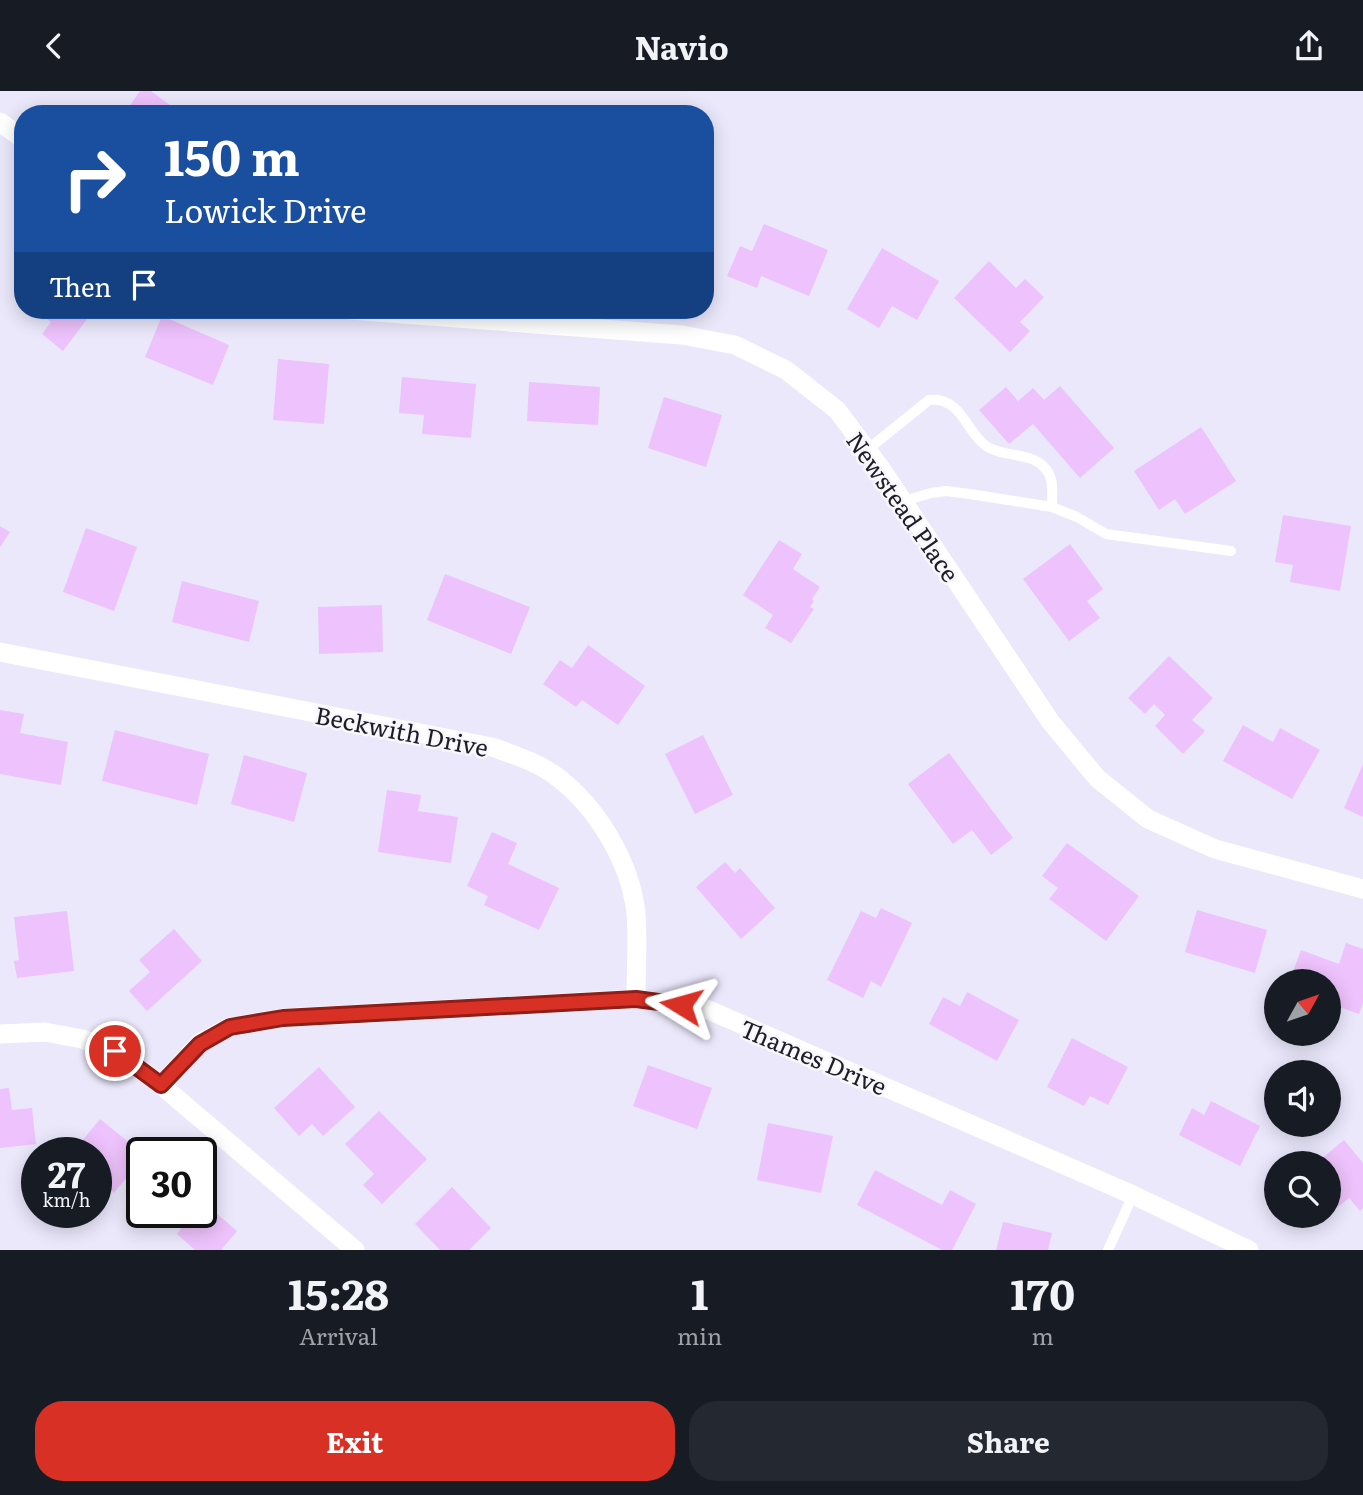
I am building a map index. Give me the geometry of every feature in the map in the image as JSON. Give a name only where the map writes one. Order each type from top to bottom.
[{"type":"street","name":"Newstead Place","points":[[470,319],[682,335],[735,345],[786,370],[837,410],[904,501],[1050,721],[1097,778],[1149,819],[1215,849],[1363,889]]},
{"type":"street","name":"Beckwith Drive","points":[[0,652],[492,747],[523,757],[555,775],[582,798],[608,834],[625,869],[636,911],[636,999]]},
{"type":"street","name":"Thames Drive","points":[[161,1085],[200,1044],[230,1027],[283,1018],[636,999],[704,1008],[1133,1195],[1249,1250]]},
{"type":"street","points":[[0,1034],[45,1032],[82,1039],[115,1051],[161,1085],[355,1250]]},
{"type":"lane","points":[[867,450],[929,400],[939,399],[965,418],[982,443],[989,448],[1037,461],[1043,466],[1052,483],[1052,507]]},
{"type":"lane","points":[[904,501],[946,491],[1052,507],[1077,517],[1106,534],[1231,551]]},
{"type":"lane","points":[[1108,1250],[1133,1195]]},
{"type":"building","points":[[140,91],[151,91],[170,105],[130,105]]},
{"type":"building","points":[[764,224],[828,250],[809,296],[761,276],[757,288],[727,276],[740,246],[752,251]]},
{"type":"building","points":[[882,248],[939,281],[917,320],[892,306],[879,328],[847,309]]},
{"type":"building","points":[[989,261],[1016,288],[1025,279],[1044,297],[1020,322],[1030,331],[1010,352],[954,298]]},
{"type":"building","points":[[47,319],[87,319],[63,351],[42,334],[51,322]]},
{"type":"building","points":[[161,319],[169,319],[229,345],[213,385],[145,357]]},
{"type":"building","points":[[278,359],[329,364],[324,424],[273,420]]},
{"type":"building","points":[[402,377],[476,384],[471,438],[422,434],[424,415],[399,413]]},
{"type":"building","points":[[529,382],[600,387],[598,425],[527,421]]},
{"type":"building","points":[[1060,386],[1114,448],[1080,478],[1033,424],[1009,444],[979,410],[1006,387],[1018,401],[1033,388],[1044,400]]},
{"type":"building","points":[[664,397],[722,415],[706,467],[648,448]]},
{"type":"building","points":[[1201,427],[1236,481],[1185,514],[1175,499],[1159,510],[1134,471]]},
{"type":"building","points":[[1283,515],[1351,526],[1340,591],[1290,582],[1293,565],[1275,562]]},
{"type":"building","points":[[0,526],[10,532],[0,547]]},
{"type":"building","points":[[86,528],[137,547],[114,611],[63,592]]},
{"type":"building","points":[[779,540],[802,554],[793,569],[820,587],[812,599],[814,601],[810,607],[814,609],[791,643],[765,628],[773,615],[743,595]]},
{"type":"building","points":[[1070,544],[1103,589],[1087,601],[1100,618],[1069,641],[1023,579]]},
{"type":"building","points":[[445,574],[530,607],[511,654],[427,620]]},
{"type":"building","points":[[182,581],[259,601],[249,642],[172,622]]},
{"type":"building","points":[[382,605],[383,652],[319,654],[318,607]]},
{"type":"building","points":[[588,645],[645,686],[618,725],[582,700],[576,707],[543,684],[560,660],[572,668]]},
{"type":"building","points":[[1169,656],[1213,698],[1192,720],[1205,731],[1183,754],[1155,726],[1165,715],[1154,704],[1145,714],[1128,698]]},
{"type":"building","points":[[0,710],[24,714],[20,733],[68,742],[61,785],[0,774]]},
{"type":"building","points":[[1243,725],[1273,742],[1280,728],[1320,750],[1292,799],[1223,761]]},
{"type":"building","points":[[115,730],[209,754],[197,805],[102,781]]},
{"type":"building","points":[[703,735],[733,795],[695,814],[665,754]]},
{"type":"building","points":[[949,753],[1013,838],[991,855],[972,830],[953,844],[908,784]]},
{"type":"building","points":[[244,755],[307,773],[294,822],[231,804]]},
{"type":"building","points":[[1363,764],[1363,817],[1344,808]]},
{"type":"building","points":[[387,790],[421,795],[418,811],[458,817],[451,863],[378,852]]},
{"type":"building","points":[[492,832],[517,843],[508,864],[559,888],[539,930],[484,905],[488,896],[467,886]]},
{"type":"building","points":[[1067,843],[1139,896],[1106,941],[1049,899],[1058,888],[1042,876]]},
{"type":"building","points":[[725,862],[735,873],[740,868],[775,908],[741,939],[696,887]]},
{"type":"building","points":[[881,908],[912,923],[881,987],[871,981],[863,998],[827,980],[861,911],[876,918]]},
{"type":"building","points":[[1197,910],[1267,930],[1255,973],[1185,952]]},
{"type":"building","points":[[67,911],[74,971],[17,978],[14,961],[19,960],[14,917]]},
{"type":"building","points":[[174,929],[202,961],[147,1011],[129,991],[150,972],[139,960]]},
{"type":"building","points":[[1346,943],[1363,949],[1363,1003],[1359,1014],[1341,1008],[1341,969],[1294,969],[1301,950],[1339,964]]},
{"type":"building","points":[[967,992],[1019,1020],[997,1061],[929,1024],[943,997],[960,1006]]},
{"type":"building","points":[[1072,1038],[1128,1067],[1108,1105],[1090,1096],[1084,1106],[1047,1087]]},
{"type":"building","points":[[648,1065],[712,1088],[697,1129],[633,1106]]},
{"type":"building","points":[[319,1067],[355,1107],[323,1136],[312,1124],[299,1136],[274,1108]]},
{"type":"building","points":[[9,1088],[12,1110],[32,1108],[35,1137],[21,1137],[21,1146],[0,1148],[0,1089]]},
{"type":"building","points":[[1211,1101],[1260,1126],[1240,1166],[1179,1135],[1192,1108],[1204,1115]]},
{"type":"building","points":[[379,1111],[427,1159],[382,1204],[363,1185],[374,1174],[345,1144]]},
{"type":"building","points":[[100,1119],[126,1140],[126,1178],[114,1193],[112,1137],[85,1137]]},
{"type":"building","points":[[768,1123],[833,1136],[821,1193],[757,1180]]},
{"type":"building","points":[[1344,1140],[1363,1163],[1363,1208],[1360,1211],[1349,1198],[1341,1204],[1341,1151],[1331,1151]]},
{"type":"building","points":[[875,1170],[942,1205],[950,1190],[976,1204],[952,1250],[942,1250],[857,1205]]},
{"type":"building","points":[[452,1187],[491,1228],[469,1250],[440,1250],[415,1224]]},
{"type":"building","points":[[217,1214],[237,1231],[221,1250],[195,1250],[177,1234],[181,1229],[217,1228]]},
{"type":"building","points":[[1003,1222],[1052,1233],[1048,1250],[996,1250]]},
{"type":"route","points":[[115,1051],[161,1085],[200,1044],[230,1027],[283,1018],[636,999],[681,1005]]}]
